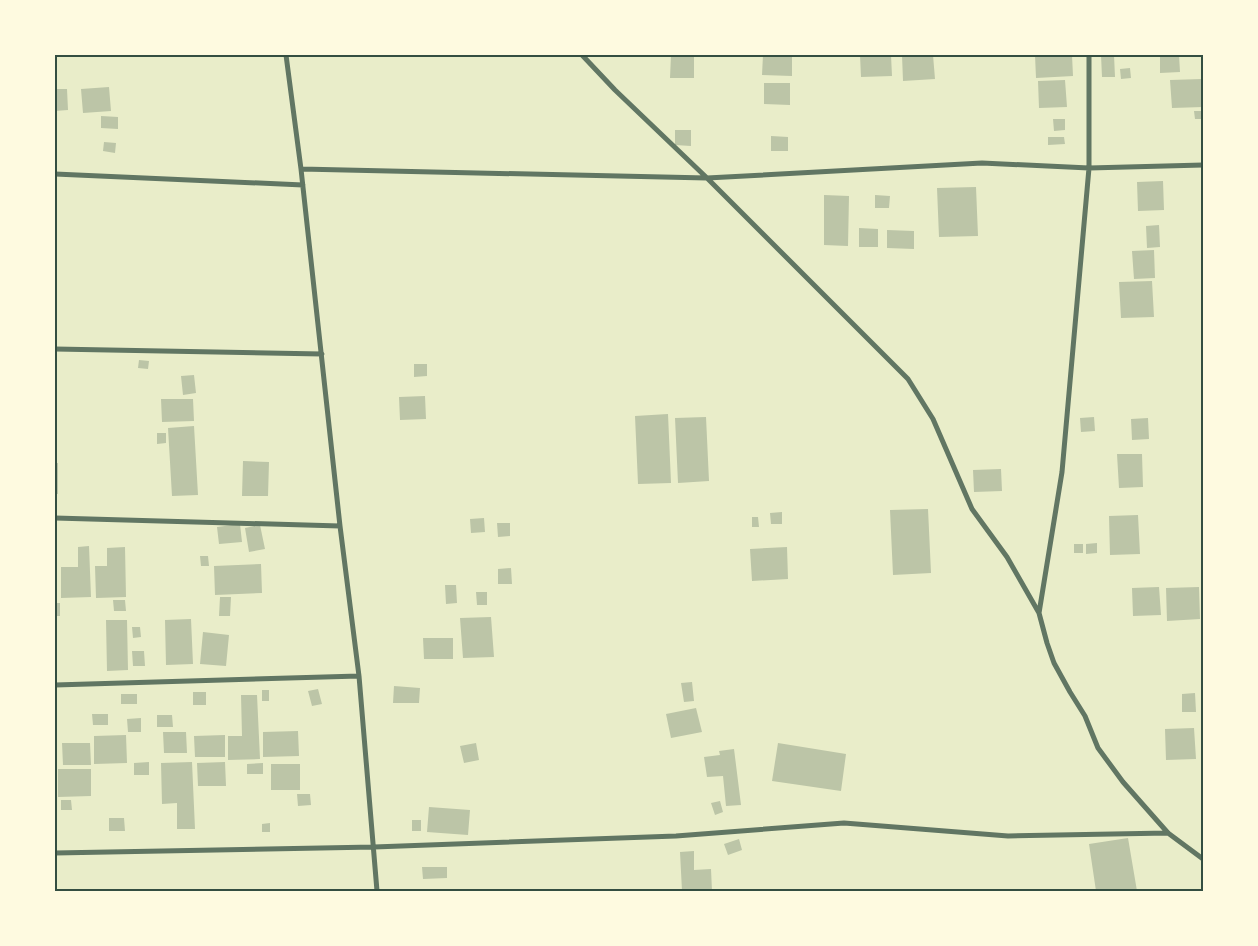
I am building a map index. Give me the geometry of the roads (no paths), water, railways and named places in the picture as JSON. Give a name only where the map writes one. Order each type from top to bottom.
[{"type":"street","points":[[286,55],[303,186],[340,526],[359,676],[377,891]]},
{"type":"street","points":[[582,55],[615,90],[708,178],[908,379],[933,419],[972,508],[1007,557],[1039,613],[1054,663],[1085,716],[1098,748],[1123,782],[1168,833],[1203,859]]},
{"type":"street","points":[[1039,613],[1062,472],[1089,168],[1089,55]]},
{"type":"street","points":[[301,169],[708,178],[982,163],[1089,168],[1203,165]]},
{"type":"street","points":[[55,174],[303,186]]},
{"type":"street","points":[[55,349],[322,354]]},
{"type":"street","points":[[55,518],[340,526]]},
{"type":"street","points":[[55,685],[359,676]]},
{"type":"street","points":[[55,853],[374,847],[676,836],[844,823],[1008,836],[1168,833]]}]
